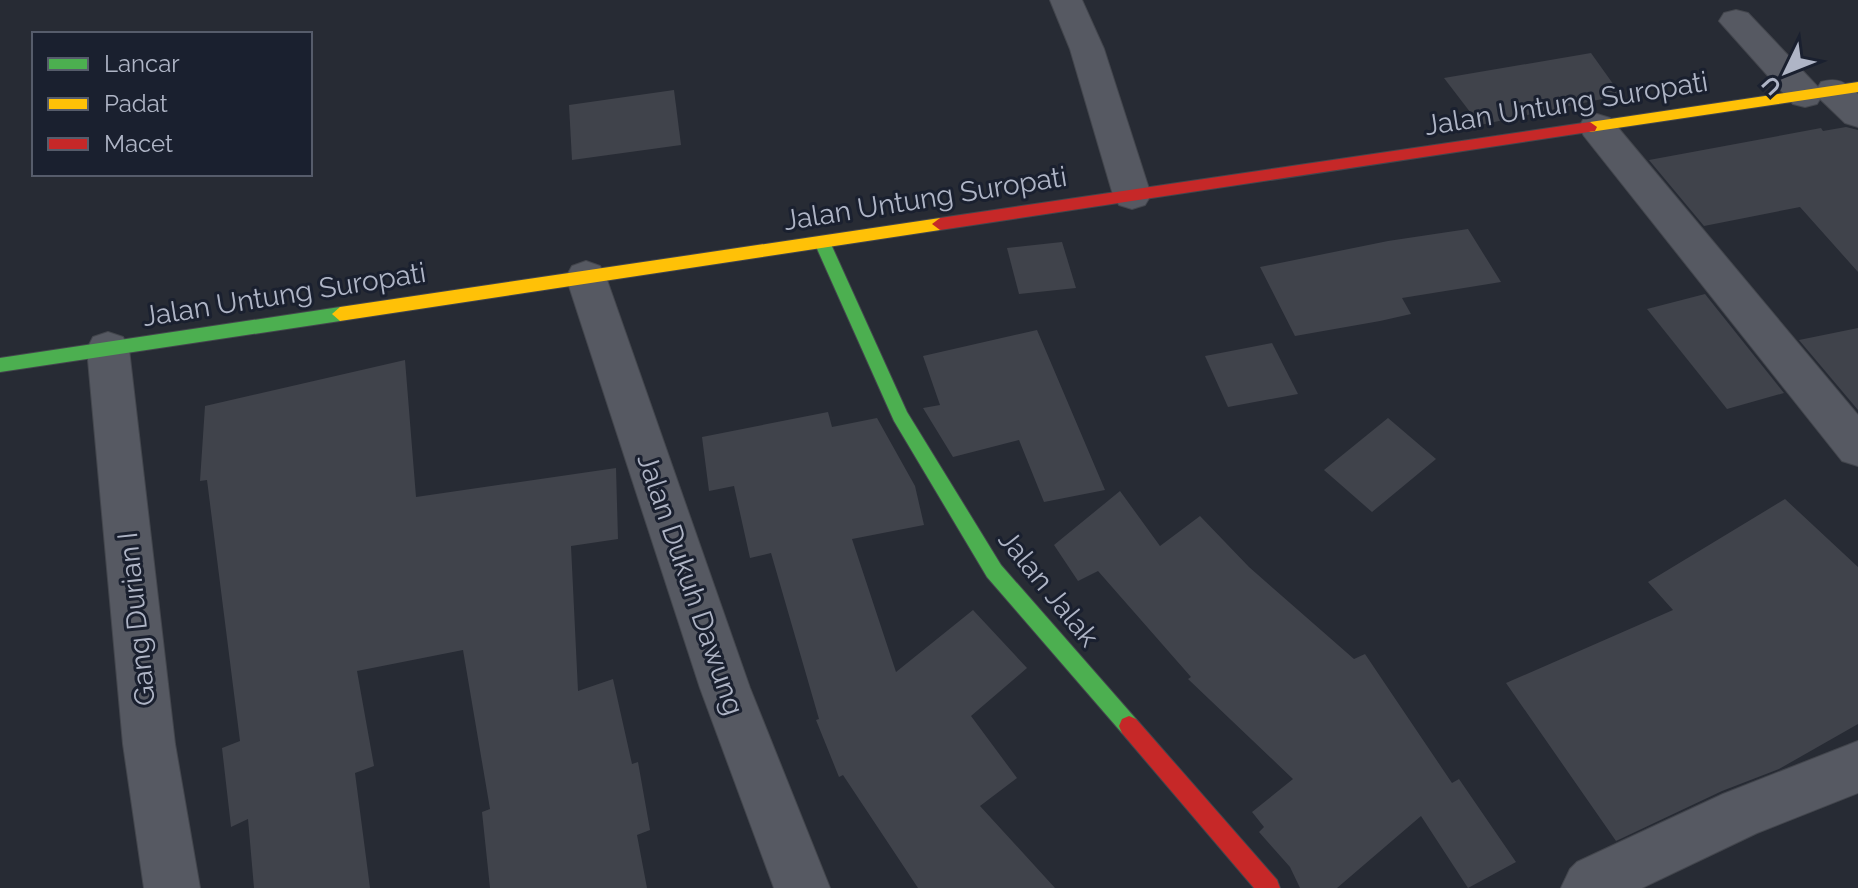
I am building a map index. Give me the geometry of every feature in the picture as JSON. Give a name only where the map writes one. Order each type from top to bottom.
[{"type":"main road","name":"Jalan Untung Suropati","points":[[0,365],[1597,127],[1838,97]]},
{"type":"main road","name":"Jalan Jalak","points":[[822,242],[900,416],[994,571],[1269,888]]},
{"type":"street","points":[[1066,0],[1087,49],[1132,195]]},
{"type":"street","points":[[1736,21],[1838,97]]},
{"type":"street","points":[[1597,127],[1858,447]]},
{"type":"street","name":"Jalan Dukuh Dawung","points":[[586,277],[725,688],[802,888]]},
{"type":"street","name":"Gang Durian I","points":[[108,349],[149,744],[172,888]]},
{"type":"street","points":[[1589,888],[1596,881],[1742,813],[1858,767]]},
{"type":"building","points":[[1591,53],[1621,95],[1480,125],[1444,78]]},
{"type":"building","points":[[674,90],[681,145],[572,160],[569,105]]},
{"type":"building","points":[[1846,127],[1858,130],[1858,272],[1800,207],[1704,226],[1649,160],[1821,128],[1823,131]]},
{"type":"building","points":[[1468,229],[1501,282],[1402,298],[1411,314],[1380,321],[1295,336],[1260,267],[1388,241]]},
{"type":"building","points":[[1062,242],[1076,288],[1019,294],[1007,248]]},
{"type":"building","points":[[1705,294],[1784,393],[1727,409],[1647,309]]},
{"type":"building","points":[[1858,328],[1858,410],[1799,340]]},
{"type":"building","points":[[1037,330],[1105,490],[1044,502],[1019,440],[953,457],[923,408],[940,405],[923,356]]},
{"type":"building","points":[[1272,343],[1298,394],[1228,407],[1205,356]]},
{"type":"building","points":[[405,360],[416,497],[616,468],[618,539],[571,546],[578,691],[613,679],[632,764],[638,762],[650,830],[637,835],[647,888],[490,888],[482,812],[490,809],[463,650],[357,671],[374,766],[355,773],[370,888],[254,888],[248,819],[231,827],[222,748],[240,741],[207,480],[200,481],[205,406]]},
{"type":"building","points":[[828,412],[832,427],[877,418],[915,486],[924,525],[852,539],[896,672],[973,610],[1027,668],[971,716],[1017,778],[980,806],[1055,888],[918,888],[843,775],[839,777],[816,720],[819,719],[771,553],[750,558],[734,486],[709,491],[702,437]]},
{"type":"building","points":[[1388,418],[1436,459],[1372,512],[1324,470]]},
{"type":"building","points":[[1120,491],[1160,546],[1200,516],[1249,567],[1354,659],[1365,654],[1452,783],[1459,779],[1516,862],[1468,888],[1421,816],[1337,888],[1300,888],[1290,867],[1259,832],[1264,827],[1252,812],[1293,779],[1188,679],[1191,677],[1098,571],[1078,581],[1054,545]]},
{"type":"building","points":[[1785,499],[1858,567],[1858,724],[1779,769],[1722,791],[1616,841],[1506,683],[1673,610],[1648,582]]},
{"type":"traffic: fast","points":[[822,242],[900,416],[994,571],[1129,726]]},
{"type":"traffic: fast","points":[[0,365],[340,314]]},
{"type":"traffic: slow","points":[[1590,127],[1858,87]]},
{"type":"traffic: slow","points":[[340,314],[940,224]]},
{"type":"traffic: jam","points":[[940,224],[1590,127]]},
{"type":"traffic: jam","points":[[1129,726],[1269,888]]}]
